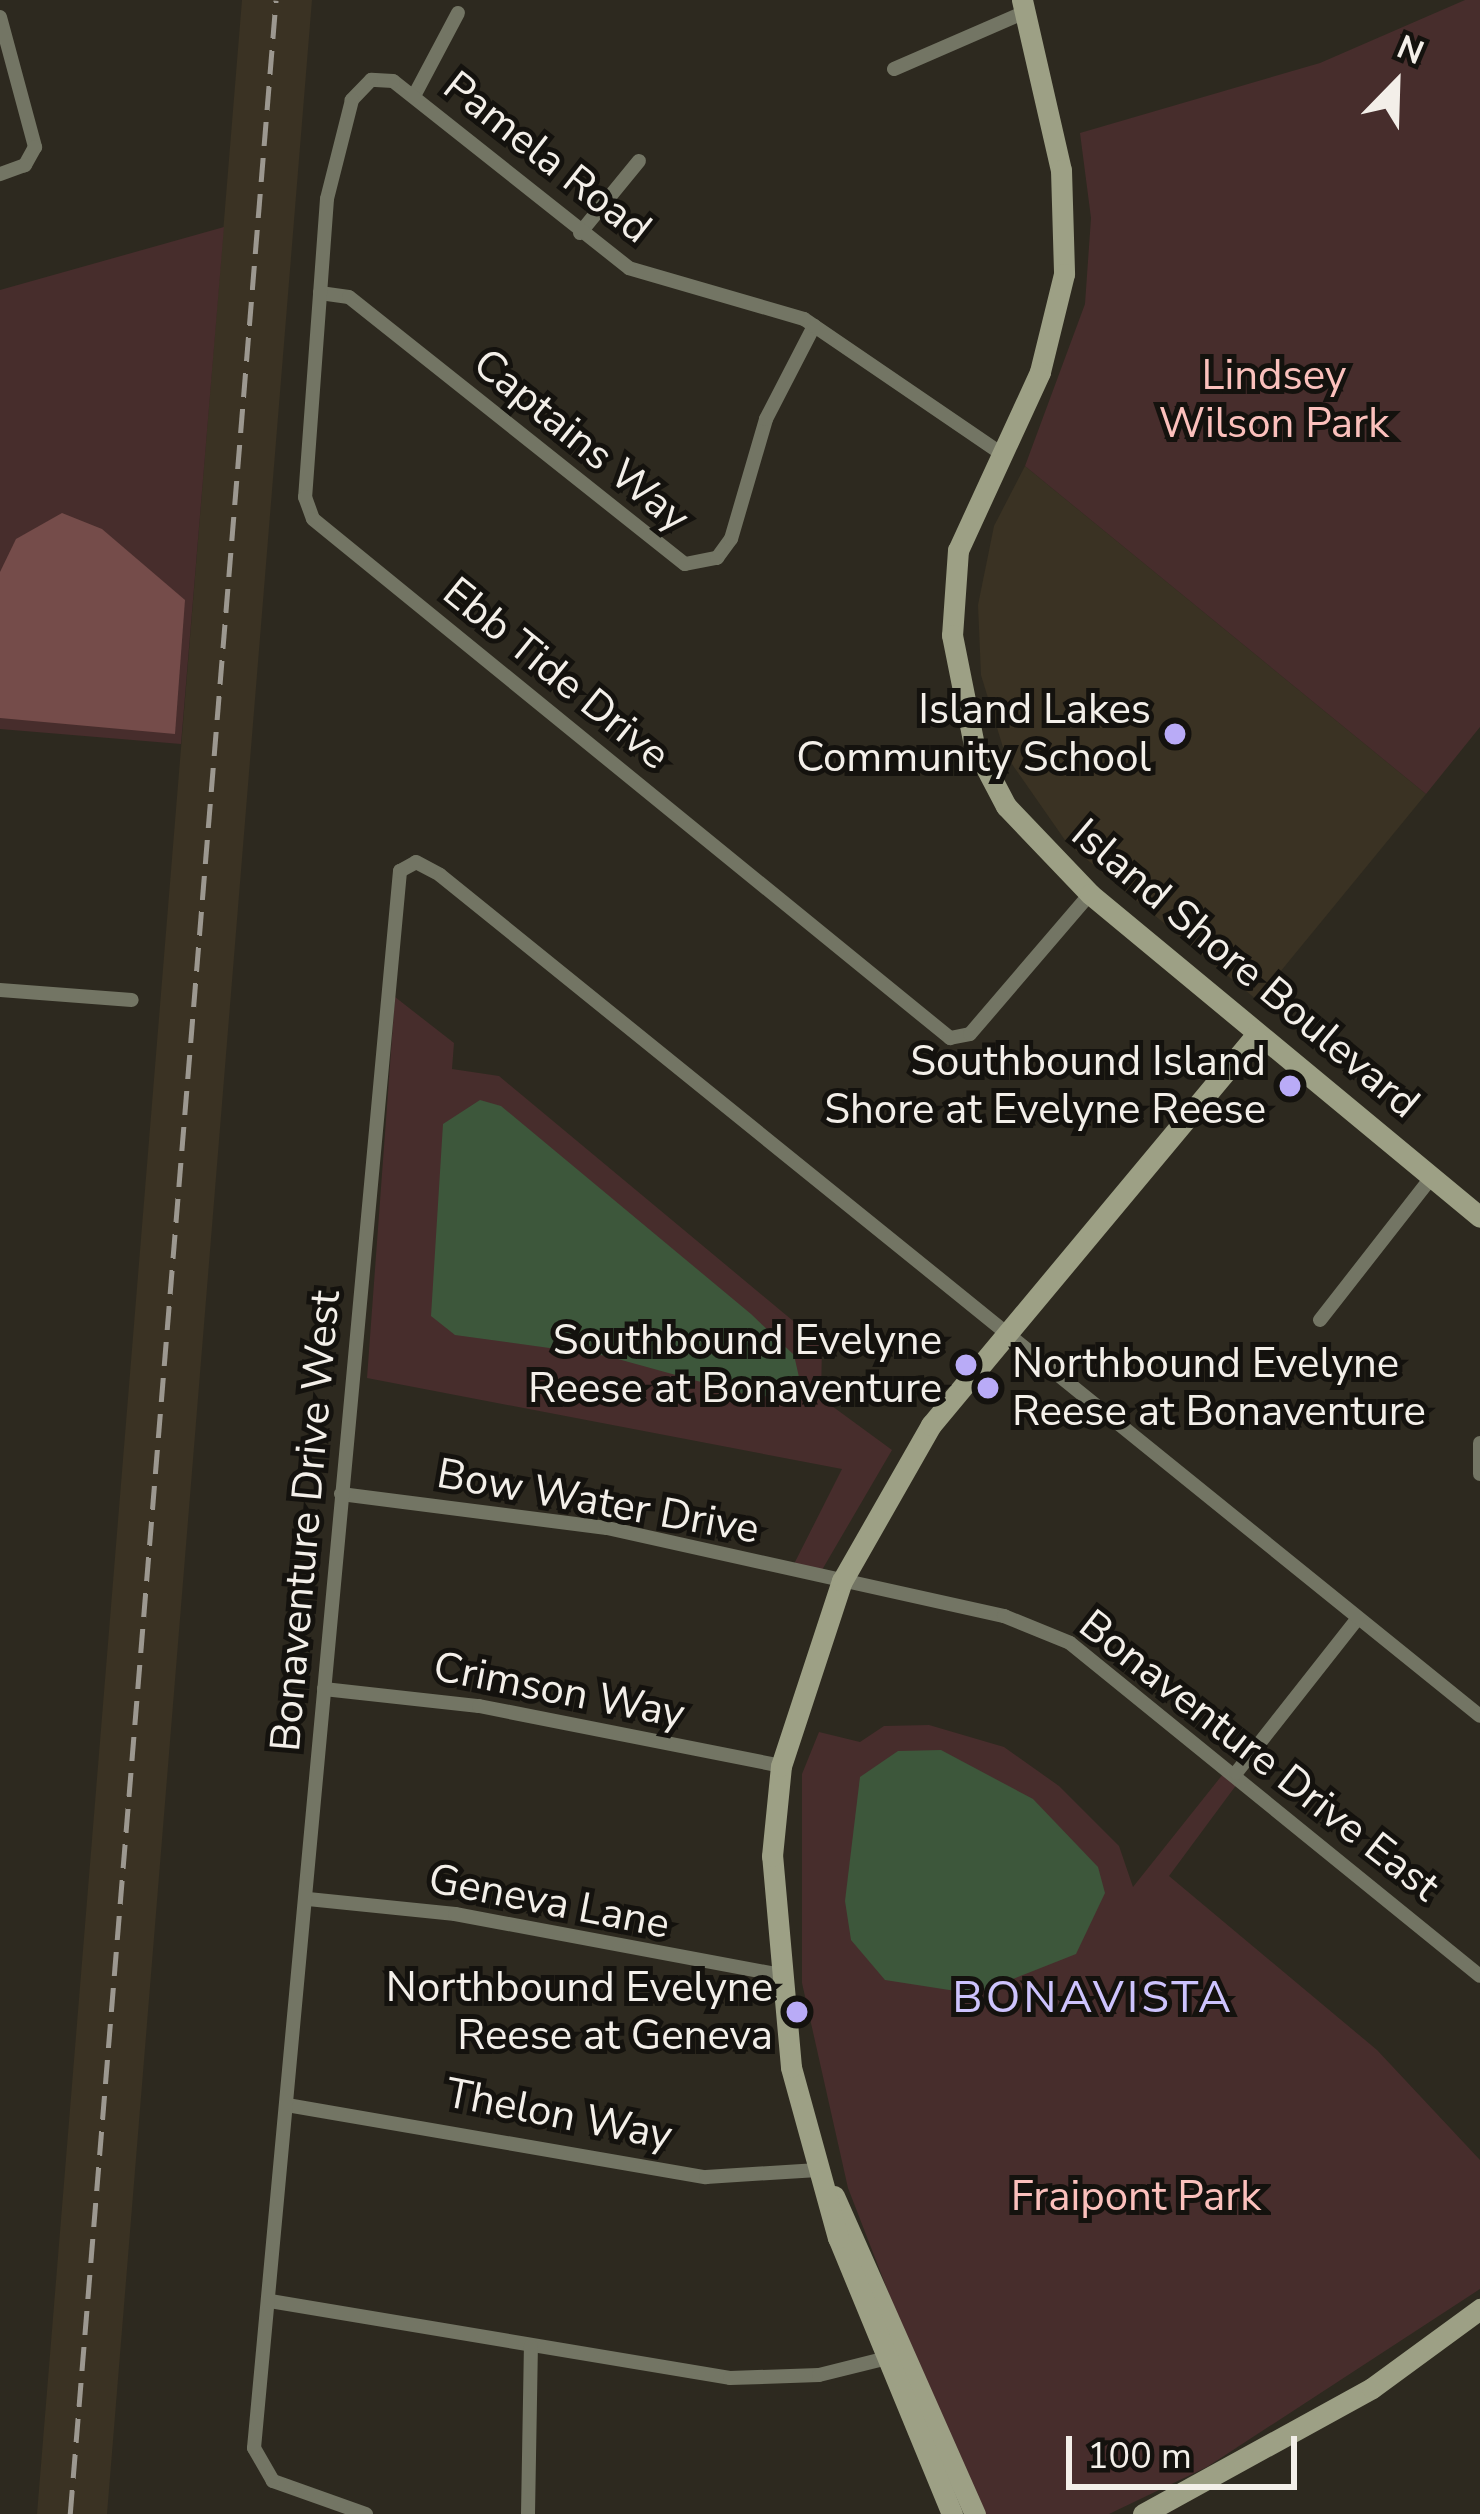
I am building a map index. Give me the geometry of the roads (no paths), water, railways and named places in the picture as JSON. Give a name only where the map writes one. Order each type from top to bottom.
[{"type":"street","points":[[894,69],[1024,6]]},
{"type":"street","name":"Island Shore Boulevard","points":[[1024,6],[1061,170],[1064,274],[1040,371],[958,550],[958,692],[1006,806],[1090,894],[1480,1217]]},
{"type":"street","points":[[414,96],[458,13]]},
{"type":"street","points":[[0,17],[35,147],[26,165],[0,175]]},
{"type":"street","name":"Pamela Road","points":[[371,80],[414,96],[580,233],[649,276],[814,326],[999,452]]},
{"type":"street","name":"Ebb Tide Drive","points":[[371,80],[335,150],[305,497],[313,519],[934,1028],[970,1034],[1090,894]]},
{"type":"street","points":[[580,233],[639,160]]},
{"type":"street","name":"Captains Way","points":[[320,293],[349,297],[686,564],[716,558],[731,539],[766,419],[814,326]]},
{"type":"street","name":"Bonaventure Drive West","points":[[366,2514],[259,2468],[394,884],[416,862],[1006,1334]]},
{"type":"street","points":[[0,990],[132,1000]]},
{"type":"street","points":[[952,2514],[884,2360],[818,2170],[776,1974],[781,1766],[842,1581],[931,1425],[1256,1035]]},
{"type":"street","points":[[1320,1320],[1431,1178]]},
{"type":"street","points":[[1006,1334],[1480,1716]]},
{"type":"street","points":[[1480,1443],[1480,1474]]},
{"type":"street","name":"Bow Water Drive","points":[[341,1494],[607,1528],[842,1581]]},
{"type":"street","name":"Bonaventure Drive East","points":[[842,1581],[1004,1616],[1070,1643],[1236,1773],[1480,1976]]},
{"type":"street","points":[[1236,1773],[1357,1619]]},
{"type":"street","name":"Crimson Way","points":[[324,1689],[479,1706],[781,1766]]},
{"type":"street","name":"Geneva Lane","points":[[308,1899],[455,1914],[776,1974]]},
{"type":"street","name":"Thelon Way","points":[[287,2105],[706,2177],[818,2170]]},
{"type":"street","points":[[818,2170],[908,2350],[975,2514]]},
{"type":"street","points":[[270,2301],[730,2378],[884,2360],[908,2350]]},
{"type":"street","points":[[1142,2514],[1372,2388],[1480,2309]]},
{"type":"street","points":[[528,2514],[531,2345]]},
{"type":"railway","points":[[70,2514],[276,0]]},
{"type":"place","name":"Island Lakes Community School","points":[[1175,734]]},
{"type":"place","name":"Southbound Island Shore at Evelyne Reese","points":[[1290,1086]]},
{"type":"place","name":"Southbound Evelyne Reese at Bonaventure","points":[[966,1365]]},
{"type":"place","name":"Northbound Evelyne Reese at Bonaventure","points":[[988,1388]]},
{"type":"place","name":"Northbound Evelyne Reese at Geneva","points":[[797,2012]]},
{"type":"district","name":"BONAVISTA","points":[[1093,1998]]},
{"type":"park label","name":"Lindsey Wilson Park","points":[[1274,400]]},
{"type":"park label","name":"Fraipont Park","points":[[1136,2197]]}]
